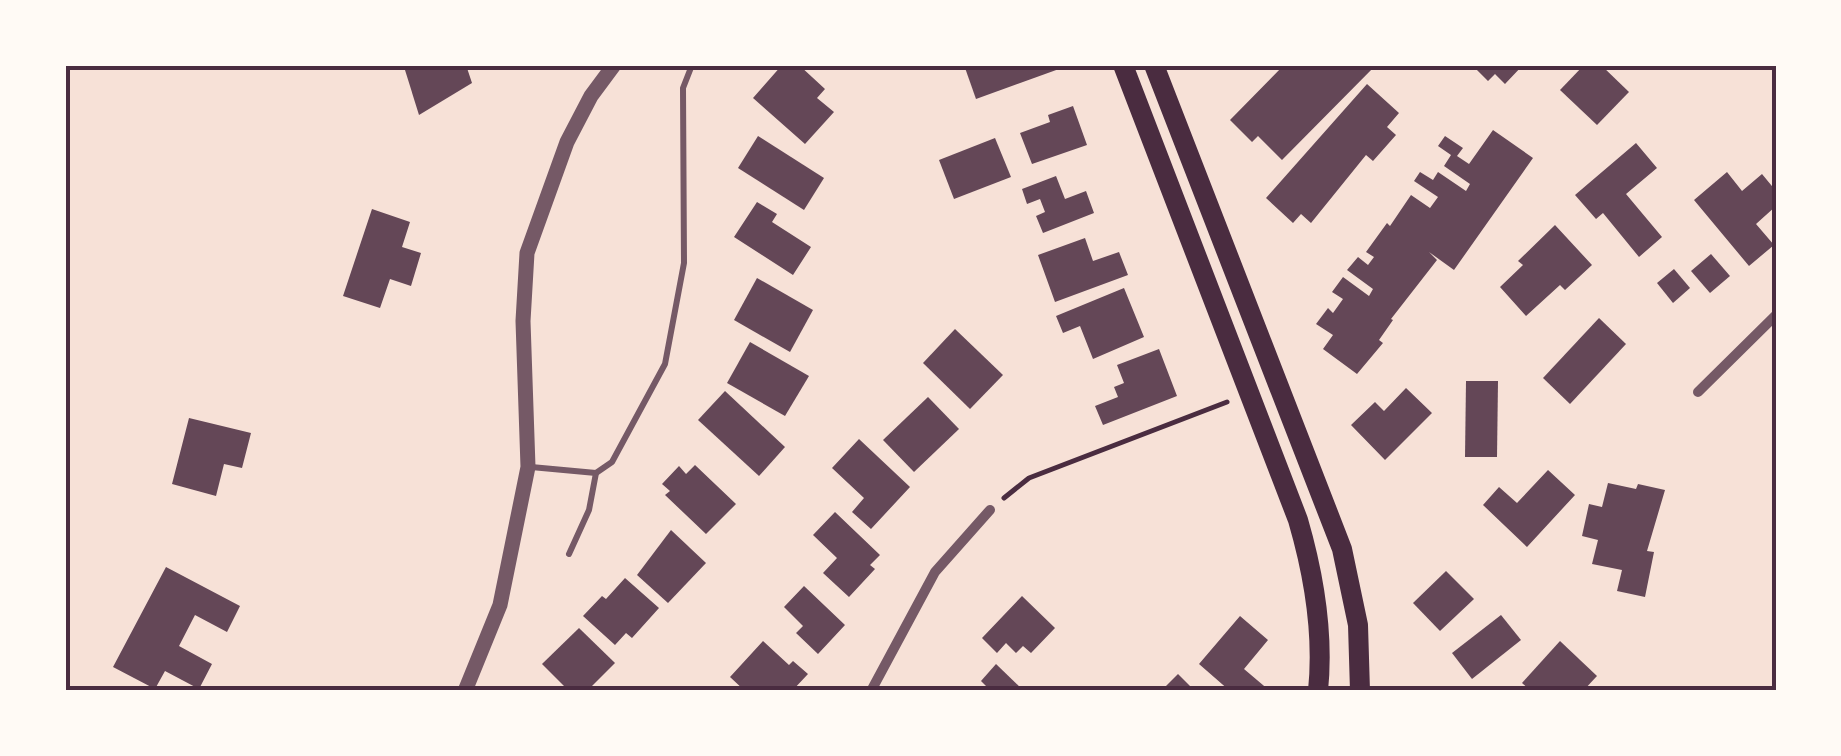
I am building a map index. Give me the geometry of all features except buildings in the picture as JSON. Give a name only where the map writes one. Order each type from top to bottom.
[{"type":"highway","points":[[1123,65],[1298,520],[1316,598],[1320,638],[1318,691]]},
{"type":"highway","points":[[1154,65],[1342,549],[1358,626],[1360,691]]},
{"type":"street","points":[[465,691],[500,605],[528,467],[523,320],[526,252],[567,142],[591,96],[614,65]]},
{"type":"street","points":[[1698,392],[1776,315]]},
{"type":"street","points":[[872,691],[935,572],[990,510]]},
{"type":"lane","points":[[528,467],[596,473],[612,462],[665,364],[684,263],[683,88],[692,65]]},
{"type":"lane","points":[[569,554],[588,510],[596,473]]},
{"type":"path","points":[[990,510],[1029,478],[1230,401]]}]
